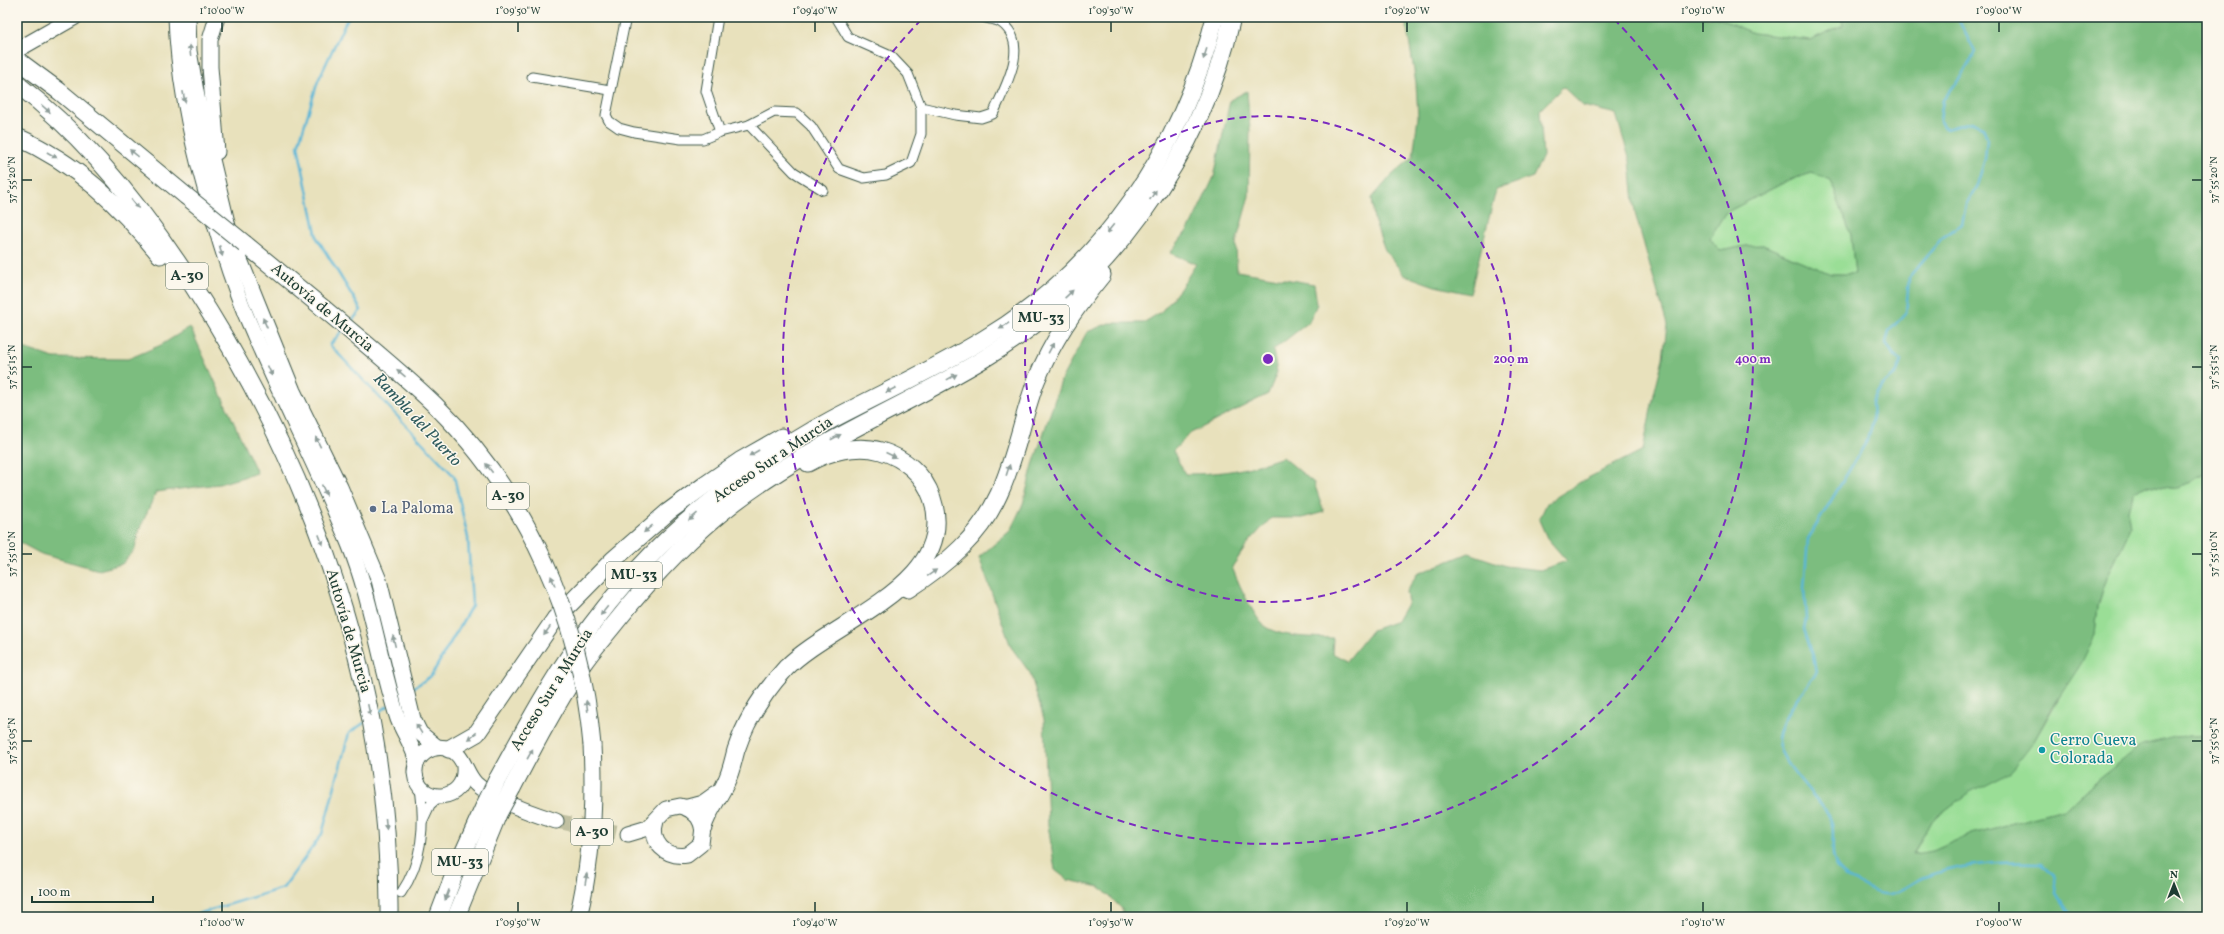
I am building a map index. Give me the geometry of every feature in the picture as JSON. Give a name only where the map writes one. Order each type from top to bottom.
[{"type":"highway","name":"Acceso Sur a Murcia","points":[[438,917],[457,867],[491,811],[551,685],[577,644],[645,563],[682,526],[712,500],[779,452],[828,422],[913,379],[986,338],[1038,302],[1072,271],[1124,211],[1167,144],[1194,86],[1216,17]]},
{"type":"highway","name":"Acceso Sur a Murcia","points":[[504,784],[584,663],[625,611],[696,535],[732,504],[779,471],[827,442],[941,383],[995,352],[1055,306],[1116,246],[1148,204],[1187,139],[1215,74],[1232,17]]},
{"type":"highway","name":"Autovía de Murcia","points":[[22,63],[323,308],[436,406],[476,451],[513,504],[541,555],[570,629],[582,676],[592,745],[593,790],[592,836],[578,917]]},
{"type":"highway","name":"Autovía de Murcia","points":[[17,84],[78,139],[106,170],[176,260],[226,337],[281,442],[307,504],[333,575],[358,658],[375,735],[382,785],[388,854],[389,917]]},
{"type":"highway","points":[[17,137],[51,154],[87,178],[119,207],[155,249],[204,312],[222,341],[276,437],[307,504]]},
{"type":"highway","points":[[838,628],[904,591],[941,567],[965,545],[984,521],[1004,482],[1028,404],[1044,363],[1069,319],[1110,265],[1116,246]]},
{"type":"highway","points":[[443,748],[477,733],[555,619],[642,533],[680,503],[740,461],[791,432],[803,427],[828,422]]},
{"type":"highway","points":[[703,827],[719,793],[726,783],[743,732],[762,699],[786,669],[800,655],[894,591],[921,565],[932,544],[936,525],[934,503],[930,493],[916,471],[891,454],[878,450],[852,448],[825,455],[801,468],[779,471]]},
{"type":"highway","points":[[688,808],[703,804],[719,793]]},
{"type":"highway","name":"Acceso Sur a Murcia","points":[[456,917],[491,811]]},
{"type":"main road","points":[[17,50],[75,17]]},
{"type":"main road","points":[[169,17],[197,162],[223,257],[253,333],[349,544],[396,682],[409,706],[420,733],[443,748],[457,754],[471,779],[482,789],[524,810],[556,821]]},
{"type":"main road","points":[[176,17],[179,71]]},
{"type":"main road","points":[[188,17],[189,51],[197,97],[230,235],[293,391],[340,487],[379,580],[396,682],[399,719],[413,747],[417,762],[415,774],[420,786],[428,793],[440,796],[455,791],[482,789]]},
{"type":"main road","points":[[217,17],[210,40],[210,67],[216,115],[220,191]]},
{"type":"main road","points":[[417,762],[426,751],[443,748]]},
{"type":"main road","points":[[455,791],[464,778],[464,767]]},
{"type":"main road","points":[[680,806],[688,808],[698,817],[703,827],[701,844],[687,855],[669,854],[658,844],[624,833],[648,828],[666,810],[680,806]]},
{"type":"main road","points":[[656,821],[654,833],[658,844]]},
{"type":"street","points":[[626,17],[606,115],[609,121],[619,128],[654,136],[681,139],[702,139],[720,132],[749,125],[774,112],[797,114],[811,126],[839,169],[864,178],[886,175],[911,163],[921,134],[921,107],[908,74],[891,56],[848,37],[836,17]]},
{"type":"street","points":[[718,17],[706,91],[720,132]]},
{"type":"street","points":[[921,107],[955,115],[981,118],[993,114],[1008,82],[1016,54],[1012,35],[1000,22],[982,17]]},
{"type":"street","points":[[532,77],[610,90]]},
{"type":"street","points":[[749,125],[794,172],[823,190]]},
{"type":"street","points":[[401,893],[416,867],[420,854],[422,823],[420,786]]},
{"type":"street","points":[[422,823],[430,805],[440,796]]},
{"type":"green space","points":[[1405,17],[1716,17],[1753,33],[1810,40],[1843,25],[1841,17],[2207,17],[2207,471],[2178,489],[2147,485],[2134,491],[2128,510],[2131,527],[2107,578],[2098,606],[2095,635],[2081,664],[2052,708],[2033,743],[2011,771],[1968,793],[1931,821],[1913,854],[1933,851],[1972,834],[2064,810],[2101,777],[2142,745],[2175,737],[2207,735],[2207,917],[1123,917],[1122,909],[1100,887],[1068,880],[1055,870],[1048,825],[1044,719],[1030,673],[1011,647],[979,557],[1010,531],[1023,504],[1033,465],[1062,378],[1087,332],[1109,323],[1143,323],[1161,312],[1180,289],[1196,264],[1170,253],[1190,227],[1214,177],[1230,100],[1247,91],[1250,130],[1249,196],[1236,243],[1237,271],[1314,284],[1317,304],[1309,322],[1273,350],[1277,372],[1268,394],[1189,434],[1173,451],[1185,474],[1235,470],[1283,457],[1314,483],[1324,512],[1302,518],[1271,518],[1249,542],[1232,567],[1252,609],[1262,624],[1267,628],[1282,634],[1333,638],[1332,653],[1347,661],[1372,630],[1397,621],[1408,602],[1406,592],[1417,574],[1469,553],[1506,566],[1540,570],[1567,561],[1547,538],[1539,520],[1547,503],[1582,481],[1643,450],[1663,358],[1667,325],[1635,213],[1630,161],[1616,114],[1583,106],[1563,87],[1540,110],[1543,156],[1533,177],[1496,190],[1470,294],[1435,286],[1404,275],[1385,250],[1374,220],[1372,198],[1392,175],[1413,157],[1418,117],[1416,83]],"holes":[[[1812,173],[1831,181],[1851,235],[1855,274],[1831,274],[1763,245],[1746,246],[1720,251],[1710,238],[1725,213],[1789,180]]]},
{"type":"green space","points":[[1716,17],[1841,17],[1843,25],[1810,40],[1753,33]]},
{"type":"green space","points":[[1812,173],[1831,181],[1851,235],[1855,274],[1831,274],[1763,245],[1746,246],[1720,251],[1710,238],[1725,213],[1789,180]]},
{"type":"green space","points":[[190,327],[257,473],[219,484],[156,492],[138,533],[135,549],[122,564],[99,570],[41,554],[17,541],[17,346],[54,358],[128,359],[161,345]]},
{"type":"green space","points":[[2207,471],[2207,735],[2175,737],[2101,777],[2064,810],[1972,834],[1933,851],[1913,855],[1931,821],[2033,743],[2095,635],[2098,607],[2107,578],[2131,527],[2128,510],[2134,491],[2147,485],[2178,489]]},
{"type":"waterway","name":"Rambla del Puerto","points":[[349,17],[318,81],[298,146],[317,238],[361,310],[350,323]]},
{"type":"waterway","points":[[1957,17],[1975,52],[1960,78],[1943,100],[1940,120],[1946,129],[1971,122],[1983,127],[1987,138],[1985,159],[1977,185],[1966,205],[1962,224],[1942,238],[1909,277],[1906,313],[1889,331],[1886,343],[1893,354],[1901,361],[1896,374],[1882,385],[1872,402],[1873,421],[1868,439],[1808,539],[1804,588],[1806,619],[1804,629],[1813,656],[1816,672],[1786,715],[1778,737],[1778,742],[1785,759],[1829,815],[1832,821],[1833,855],[1838,868],[1862,886],[1883,894],[1889,894],[1899,891],[1922,878],[1955,868],[2013,862],[2042,863],[2054,875],[2057,893],[2072,917]]},
{"type":"waterway","name":"Rambla del Puerto","points":[[342,331],[330,345],[454,476],[468,538],[472,605],[431,676],[410,690]]},
{"type":"waterway","name":"Rambla del Puerto","points":[[376,714],[388,706]]},
{"type":"waterway","name":"Rambla del Puerto","points":[[188,917],[283,888],[322,834],[349,733],[364,723]]},
{"type":"tunnel","points":[[556,821],[620,833]]},
{"type":"place","name":"La Paloma","points":[[373,509]]},
{"type":"place","name":"Cerro Cueva Colorada","points":[[2042,750]]}]
